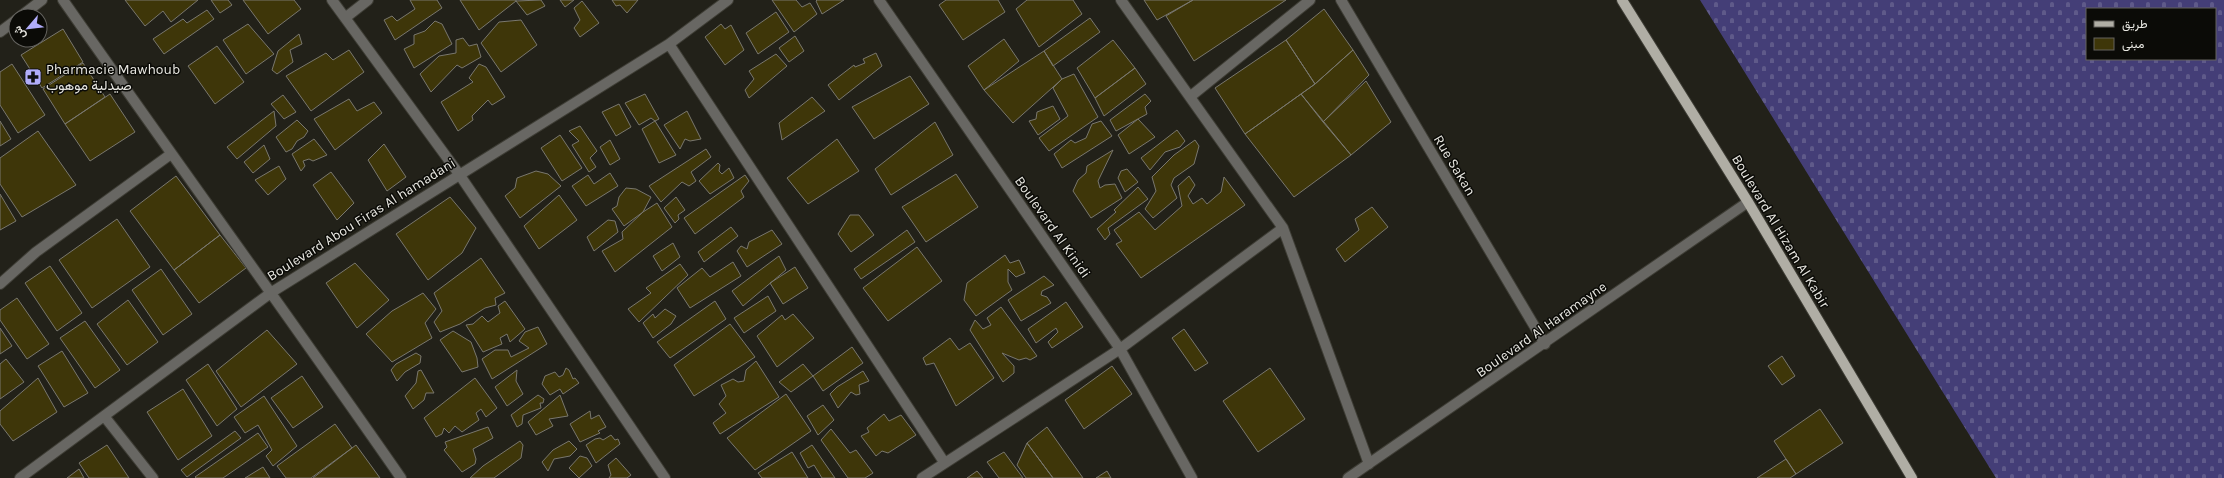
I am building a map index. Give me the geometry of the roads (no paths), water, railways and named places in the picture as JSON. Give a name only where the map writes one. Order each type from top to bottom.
[{"type":"main road","name":"Boulevard Al Hizam Al Kabir","points":[[1622,0],[1748,202],[1912,478]]},
{"type":"street","points":[[32,8],[42,0]]},
{"type":"street","points":[[63,0],[171,154],[272,292],[401,478]]},
{"type":"street","points":[[332,0],[460,174],[665,478]]},
{"type":"street","points":[[345,18],[368,0]]},
{"type":"street","name":"Boulevard Abou Firas Al hamadani","points":[[20,478],[272,292],[669,44],[728,0]]},
{"type":"street","name":"Boulevard Al Kinidi","points":[[879,0],[1120,349],[1192,478]]},
{"type":"street","points":[[1121,0],[1284,228],[1369,464]]},
{"type":"street","points":[[1191,96],[1310,0]]},
{"type":"street","name":"Rue Sakan","points":[[1341,0],[1545,344]]},
{"type":"street","points":[[669,44],[944,462]]},
{"type":"street","points":[[0,284],[36,252],[171,154]]},
{"type":"street","name":"Boulevard Al Haramayne","points":[[1348,478],[1545,344],[1748,202]]},
{"type":"street","points":[[922,478],[944,462],[1120,349],[1284,228]]},
{"type":"street","points":[[104,416],[153,478]]},
{"type":"place","name":"Pharmacie Mawhoub صيدلية موهوب","points":[[33,77]]}]
